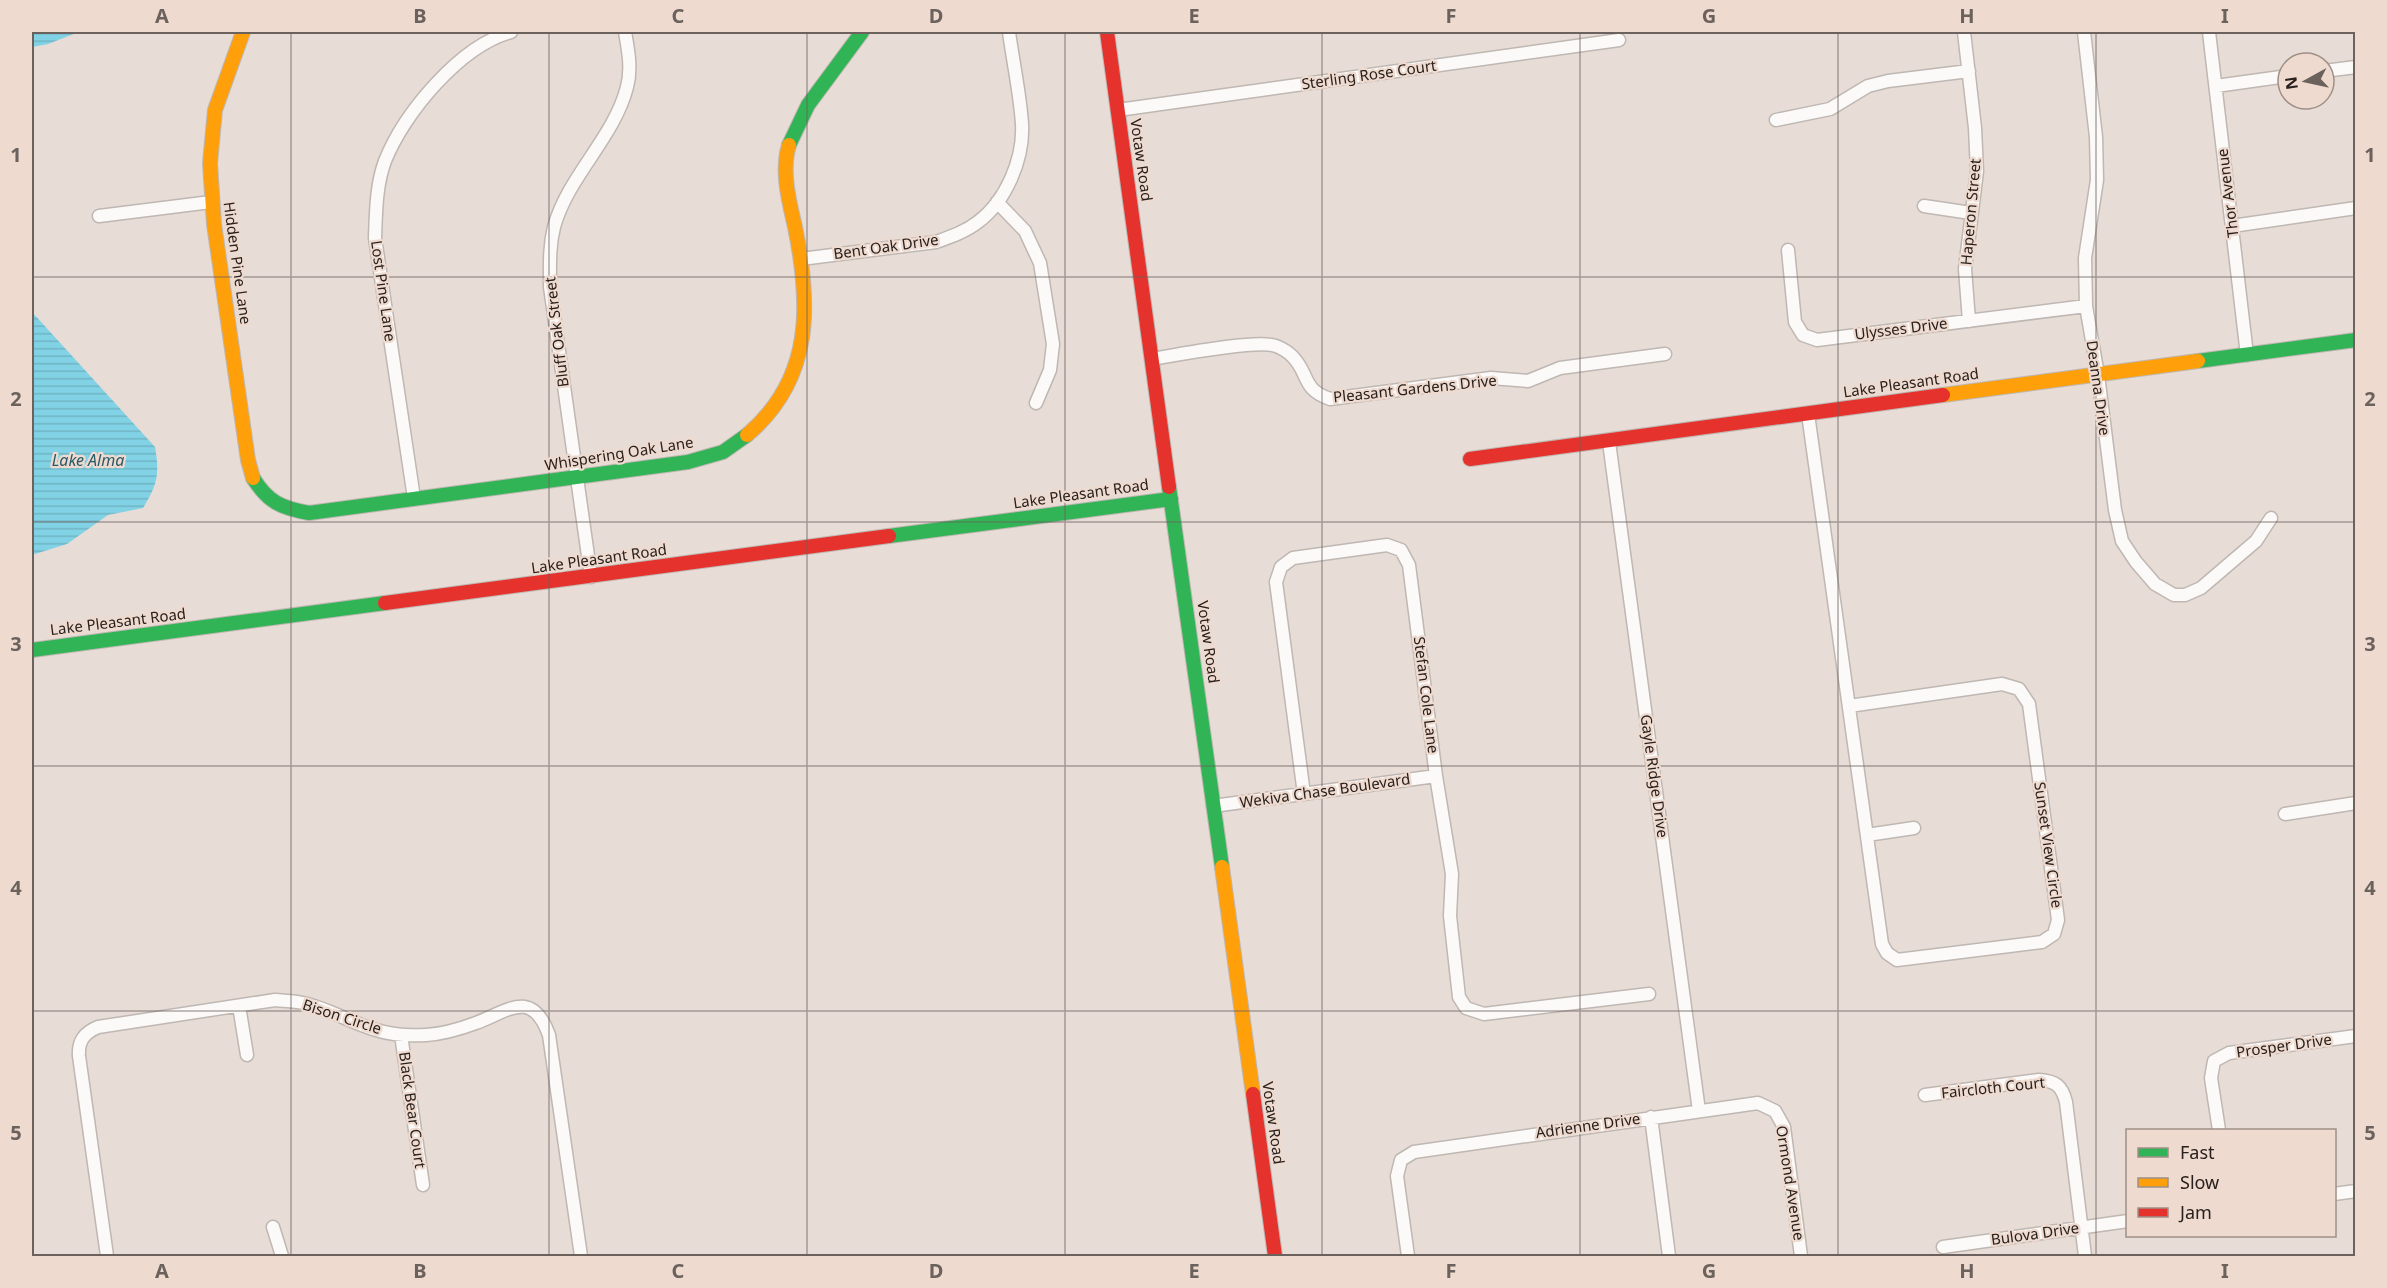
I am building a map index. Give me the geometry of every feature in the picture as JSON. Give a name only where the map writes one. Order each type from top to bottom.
[{"type":"street","name":"Hidden Pine Lane","points":[[243,32],[222,87],[213,120],[209,157],[211,202],[248,460],[253,480],[268,497]]},
{"type":"street","name":"Lost Pine Lane","points":[[414,498],[375,238],[376,196],[385,161],[404,124],[445,74],[468,53],[511,32]]},
{"type":"street","name":"Bluff Oak Street","points":[[591,577],[550,287],[549,253],[555,225],[568,194],[618,111],[628,86],[629,57],[625,32]]},
{"type":"street","name":"Whispering Oak Lane","points":[[268,497],[285,509],[309,513],[688,462],[722,453],[769,412],[793,375],[803,341],[801,259],[787,175],[787,151],[794,126],[862,32]]},
{"type":"street","name":"Bent Oak Drive","points":[[801,259],[936,242],[956,235],[978,222],[997,202],[1013,173],[1021,150],[1022,124],[1009,32]]},
{"type":"street","name":"Votaw Road","points":[[1107,32],[1275,1257]]},
{"type":"street","name":"Haperon Street","points":[[1964,32],[1975,128],[1977,171],[1965,269],[1969,321]]},
{"type":"street","name":"Deanna Drive","points":[[2084,32],[2096,137],[2097,180],[2085,258],[2086,306],[2098,375],[2115,510],[2122,541],[2155,584],[2174,595],[2185,596],[2194,592],[2256,542],[2271,518]]},
{"type":"street","name":"Thor Avenue","points":[[2209,32],[2247,355]]},
{"type":"street","name":"Sterling Rose Court","points":[[1118,110],[1619,40]]},
{"type":"street","points":[[2336,69],[2355,67]]},
{"type":"street","points":[[1776,120],[1830,110],[1868,86],[1888,81],[1969,71]]},
{"type":"street","points":[[2216,86],[2276,78]]},
{"type":"street","points":[[99,216],[211,202]]},
{"type":"street","points":[[997,202],[1026,231],[1040,263],[1053,344],[1050,370],[1036,403]]},
{"type":"street","points":[[1924,206],[1971,213]]},
{"type":"street","points":[[2232,225],[2355,207]]},
{"type":"street","name":"Ulysses Drive","points":[[1788,249],[1795,322],[1803,335],[1817,340],[2086,306]]},
{"type":"street","name":"Lake Pleasant Road","points":[[1470,459],[2355,340]]},
{"type":"street","name":"Pleasant Gardens Drive","points":[[1152,359],[1257,344],[1275,345],[1290,354],[1301,368],[1308,386],[1318,395],[1329,399],[1491,378],[1528,381],[1560,368],[1665,354]]},
{"type":"street","name":"Sunset View Circle","points":[[1808,414],[1882,944],[1887,953],[1897,960],[2042,942],[2054,934],[2058,920],[2029,704],[2019,689],[2002,684],[1849,706]]},
{"type":"street","name":"Gayle Ridge Drive","points":[[1609,442],[1699,1111]]},
{"type":"street","name":"Lake Pleasant Road","points":[[32,650],[1171,499]]},
{"type":"street","name":"Stefan Cole Lane","points":[[1304,794],[1276,582],[1281,567],[1293,558],[1387,545],[1401,550],[1409,565],[1436,776],[1452,874],[1450,916],[1459,997],[1466,1008],[1484,1014],[1649,994]]},
{"type":"street","name":"Wekiva Chase Boulevard","points":[[1213,806],[1436,776]]},
{"type":"street","points":[[2284,814],[2355,803]]},
{"type":"street","points":[[1867,835],[1914,828]]},
{"type":"street","name":"Bison Circle","points":[[107,1257],[79,1056],[78,1046],[81,1039],[89,1031],[98,1027],[275,1000],[302,1002],[377,1031],[401,1035],[428,1035],[452,1031],[477,1023],[514,1006],[523,1006],[534,1011],[544,1020],[549,1035],[580,1257]]},
{"type":"street","points":[[239,1006],[247,1056]]},
{"type":"street","name":"Black Bear Court","points":[[401,1035],[423,1185]]},
{"type":"street","name":"Prosper Drive","points":[[2219,1129],[2211,1078],[2214,1061],[2229,1053],[2355,1036]]},
{"type":"street","name":"Faircloth Court","points":[[1925,1095],[2039,1080],[2056,1083],[2063,1091],[2066,1102],[2081,1227]]},
{"type":"street","name":"Adrienne Drive","points":[[1408,1257],[1397,1176],[1401,1161],[1414,1152],[1758,1103],[1775,1111]]},
{"type":"street","name":"Ormond Avenue","points":[[1775,1111],[1784,1127],[1801,1257]]},
{"type":"street","points":[[1651,1117],[1669,1257]]},
{"type":"street","points":[[2336,1194],[2355,1191]]},
{"type":"street","name":"Bulova Drive","points":[[1943,1247],[2126,1221]]},
{"type":"street","points":[[273,1227],[282,1257]]},
{"type":"street","points":[[2081,1227],[2085,1257]]},
{"type":"water","points":[[32,32],[79,32],[48,44],[32,47]]},
{"type":"water","name":"Lake Alma","points":[[32,312],[155,447],[157,465],[154,486],[143,508],[108,515],[67,544],[35,554],[32,554]]},
{"type":"traffic: fast","points":[[789,145],[808,105],[862,32]]},
{"type":"traffic: fast","points":[[2198,361],[2356,340]]},
{"type":"traffic: fast","points":[[253,478],[264,493],[276,503],[309,513],[688,462],[723,452],[747,435]]},
{"type":"traffic: fast","points":[[1169,487],[1222,867]]},
{"type":"traffic: fast","points":[[889,536],[1171,499]]},
{"type":"traffic: fast","points":[[32,650],[385,603]]},
{"type":"traffic: slow","points":[[243,32],[215,110],[210,163],[214,224],[248,460],[253,478]]},
{"type":"traffic: slow","points":[[747,435],[769,413],[785,390],[802,339],[804,285],[787,186],[786,165],[789,145]]},
{"type":"traffic: slow","points":[[1943,395],[2198,361]]},
{"type":"traffic: slow","points":[[1222,867],[1253,1094]]},
{"type":"traffic: jam","points":[[1107,32],[1169,487]]},
{"type":"traffic: jam","points":[[1470,459],[1943,395]]},
{"type":"traffic: jam","points":[[385,603],[889,536]]},
{"type":"traffic: jam","points":[[1253,1094],[1275,1256]]}]
